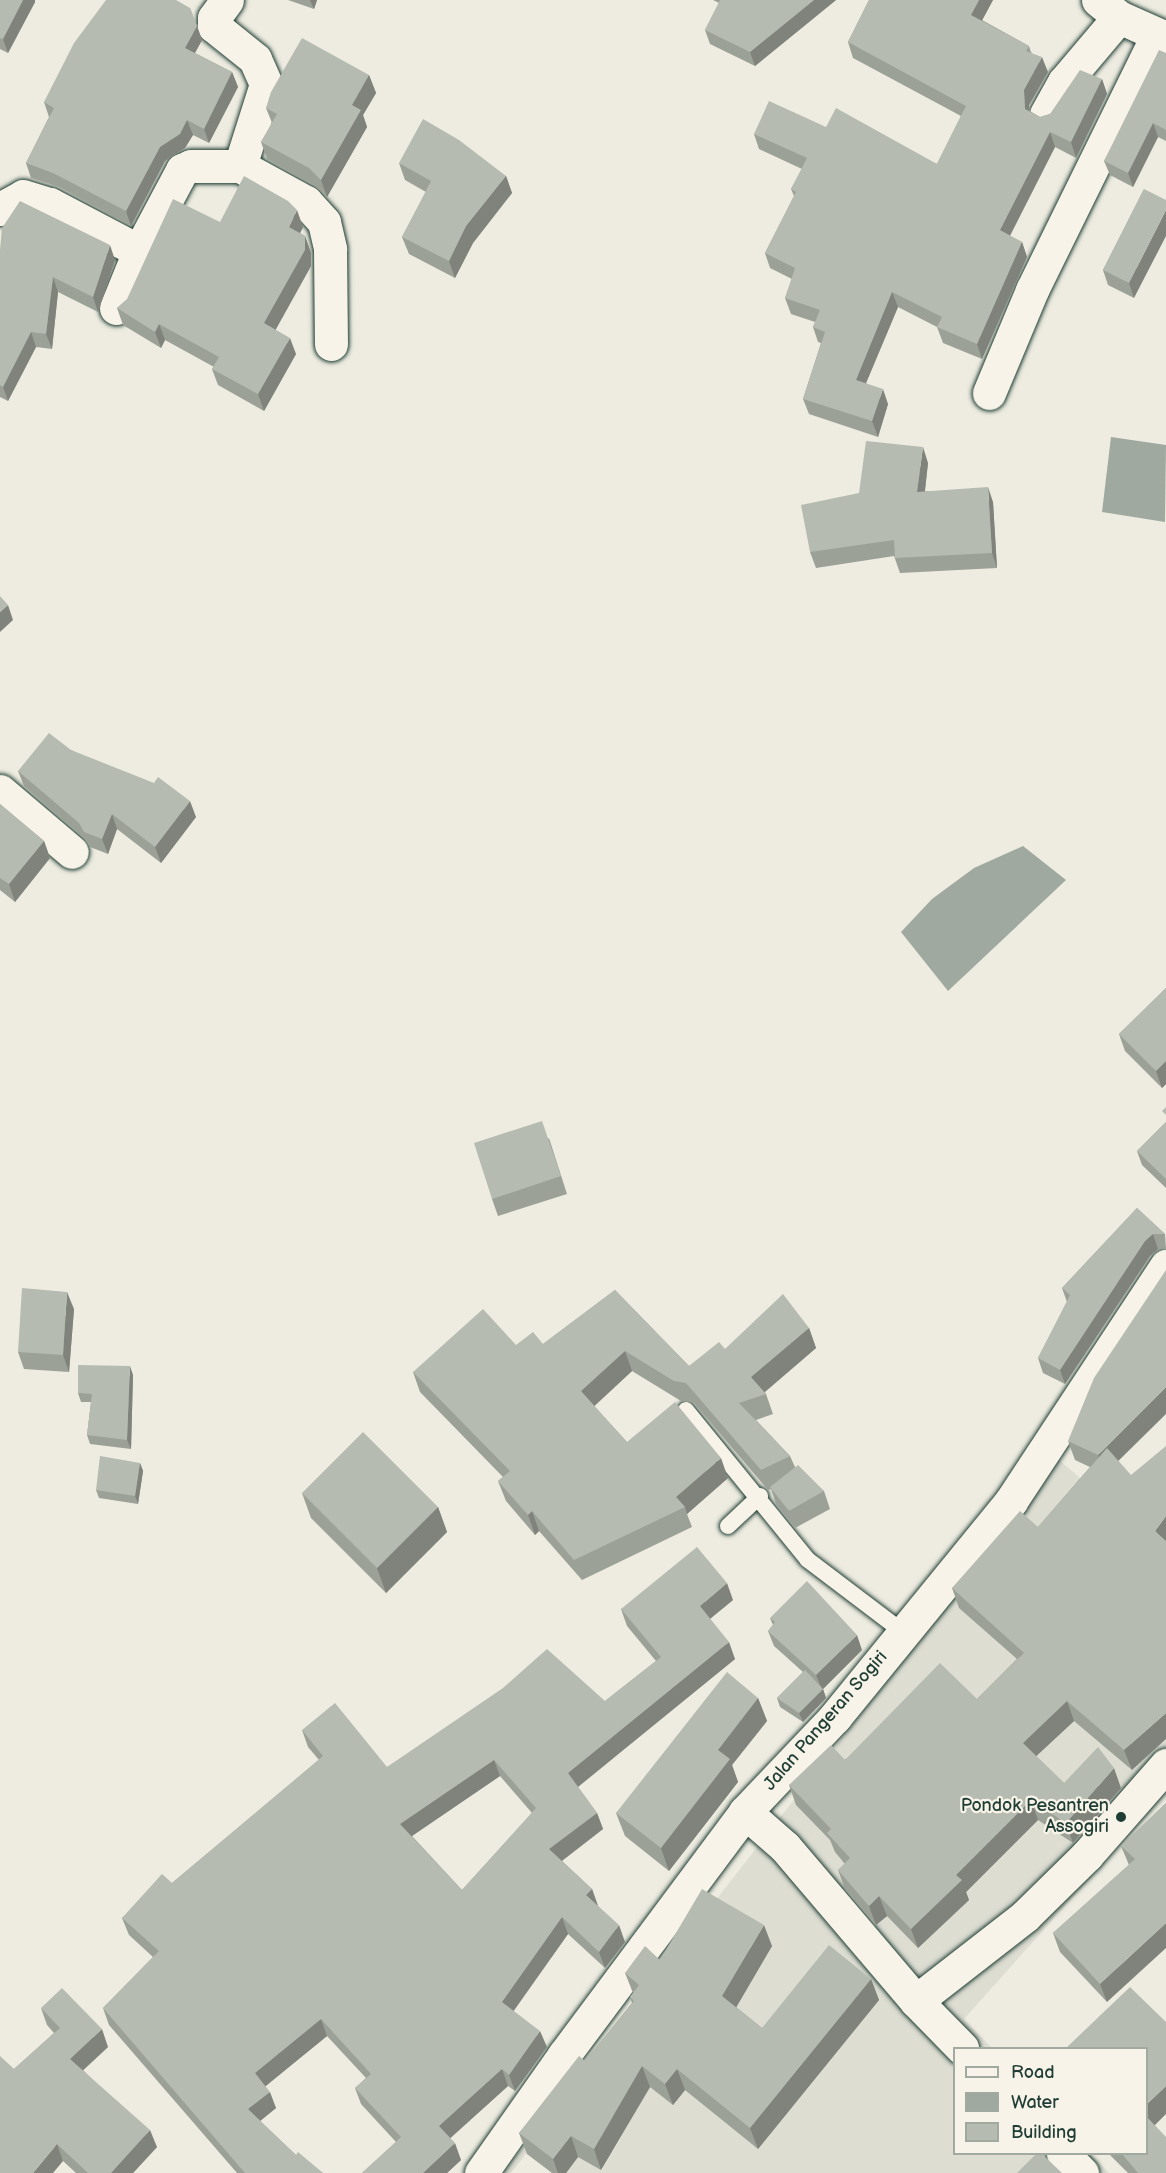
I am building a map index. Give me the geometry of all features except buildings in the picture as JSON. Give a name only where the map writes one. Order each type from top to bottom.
[{"type":"street","points":[[227,0],[214,18],[214,26],[255,59],[266,84],[240,166]]},
{"type":"street","points":[[989,393],[1032,290],[1162,37],[1104,5],[1046,114]]},
{"type":"street","points":[[116,308],[140,250],[186,167],[240,166],[306,202],[324,222],[330,249],[331,344]]},
{"type":"street","points":[[0,209],[23,196],[50,204],[140,250]]},
{"type":"street","points":[[0,791],[72,852]]},
{"type":"street","name":"Jalan Pangeran Sogiri","points":[[481,2173],[564,2055],[745,1812],[835,1717],[1011,1501],[1166,1266]]},
{"type":"street","points":[[916,2001],[1025,1916],[1087,1855],[1166,1765]]},
{"type":"street","points":[[745,1812],[785,1847],[916,2001],[960,2047]]},
{"type":"street","points":[[1064,2155],[1082,2173]]},
{"type":"lane","points":[[686,1410],[760,1496],[781,1531],[808,1560],[904,1633]]},
{"type":"lane","points":[[729,1526],[760,1496]]},
{"type":"shaded area","name":"Pondok Pesantren Assogiri","points":[[1059,1460],[1166,1551],[1132,1769],[1166,1739],[1166,1793],[964,2019],[991,2047],[953,2047],[953,2155],[1092,2155],[1109,2173],[559,2173],[529,2150],[511,2173],[503,2173]],"holes":[[[1105,1767],[1121,1788],[1074,1843],[1048,1826]],[[905,1833],[938,1868],[867,1933],[835,1899]],[[878,2000],[758,2149],[716,2115]],[[630,2121],[602,2170],[549,2140]]]},
{"type":"water","points":[[1111,437],[1166,445],[1165,522],[1102,512]]},
{"type":"water","points":[[1023,846],[1066,880],[948,991],[901,932],[932,899],[974,868]]},
{"type":"place","name":"Pondok Pesantren Assogiri","points":[[1121,1817]]}]
